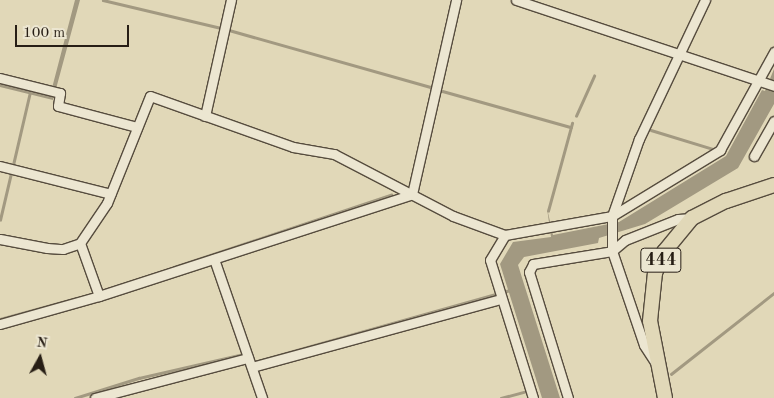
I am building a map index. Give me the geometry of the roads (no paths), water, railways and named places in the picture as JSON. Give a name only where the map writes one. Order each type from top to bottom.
[{"type":"highway","name":"444","points":[[665,398],[657,366],[650,321],[655,274],[664,252],[692,218],[726,201],[774,185]]},
{"type":"street","points":[[205,116],[231,0]]},
{"type":"street","points":[[412,194],[456,0]]},
{"type":"street","points":[[516,0],[774,86]]},
{"type":"street","points":[[657,366],[644,345],[611,247],[612,216],[639,139],[705,0]]},
{"type":"street","points":[[0,239],[47,248],[63,248],[80,243],[111,194],[150,96],[293,147],[334,154],[453,216],[505,235],[544,230],[612,216],[720,150],[761,82],[774,52]]},
{"type":"street","points":[[0,78],[60,93],[58,106],[137,127]]},
{"type":"street","points":[[754,156],[774,121]]},
{"type":"street","points":[[0,166],[111,194]]},
{"type":"street","points":[[0,324],[99,296],[214,260],[412,194]]},
{"type":"street","points":[[568,398],[529,272],[533,264],[543,258],[611,247],[678,219],[692,218]]},
{"type":"street","points":[[505,235],[490,260],[534,398]]},
{"type":"street","points":[[80,243],[99,296]]},
{"type":"street","points":[[214,260],[262,398]]},
{"type":"street","points":[[252,367],[500,295]]},
{"type":"street","points":[[95,398],[248,358]]},
{"type":"waterway","points":[[103,0],[221,28]]},
{"type":"waterway","points":[[229,30],[431,87]]},
{"type":"waterway","points":[[576,116],[594,76]]},
{"type":"waterway","points":[[439,90],[571,127]]},
{"type":"waterway","points":[[13,165],[30,92]]},
{"type":"waterway","points":[[548,211],[572,123]]},
{"type":"waterway","points":[[651,130],[713,149]]},
{"type":"waterway","points":[[0,220],[11,173]]},
{"type":"waterway","points":[[174,267],[391,195]]},
{"type":"waterway","points":[[252,356],[254,362],[511,290]]},
{"type":"waterway","points":[[671,374],[774,293]]},
{"type":"waterway","points":[[0,319],[76,298]]},
{"type":"waterway","points":[[75,398],[139,378],[244,354]]},
{"type":"waterway","points":[[501,398],[527,391]]}]
